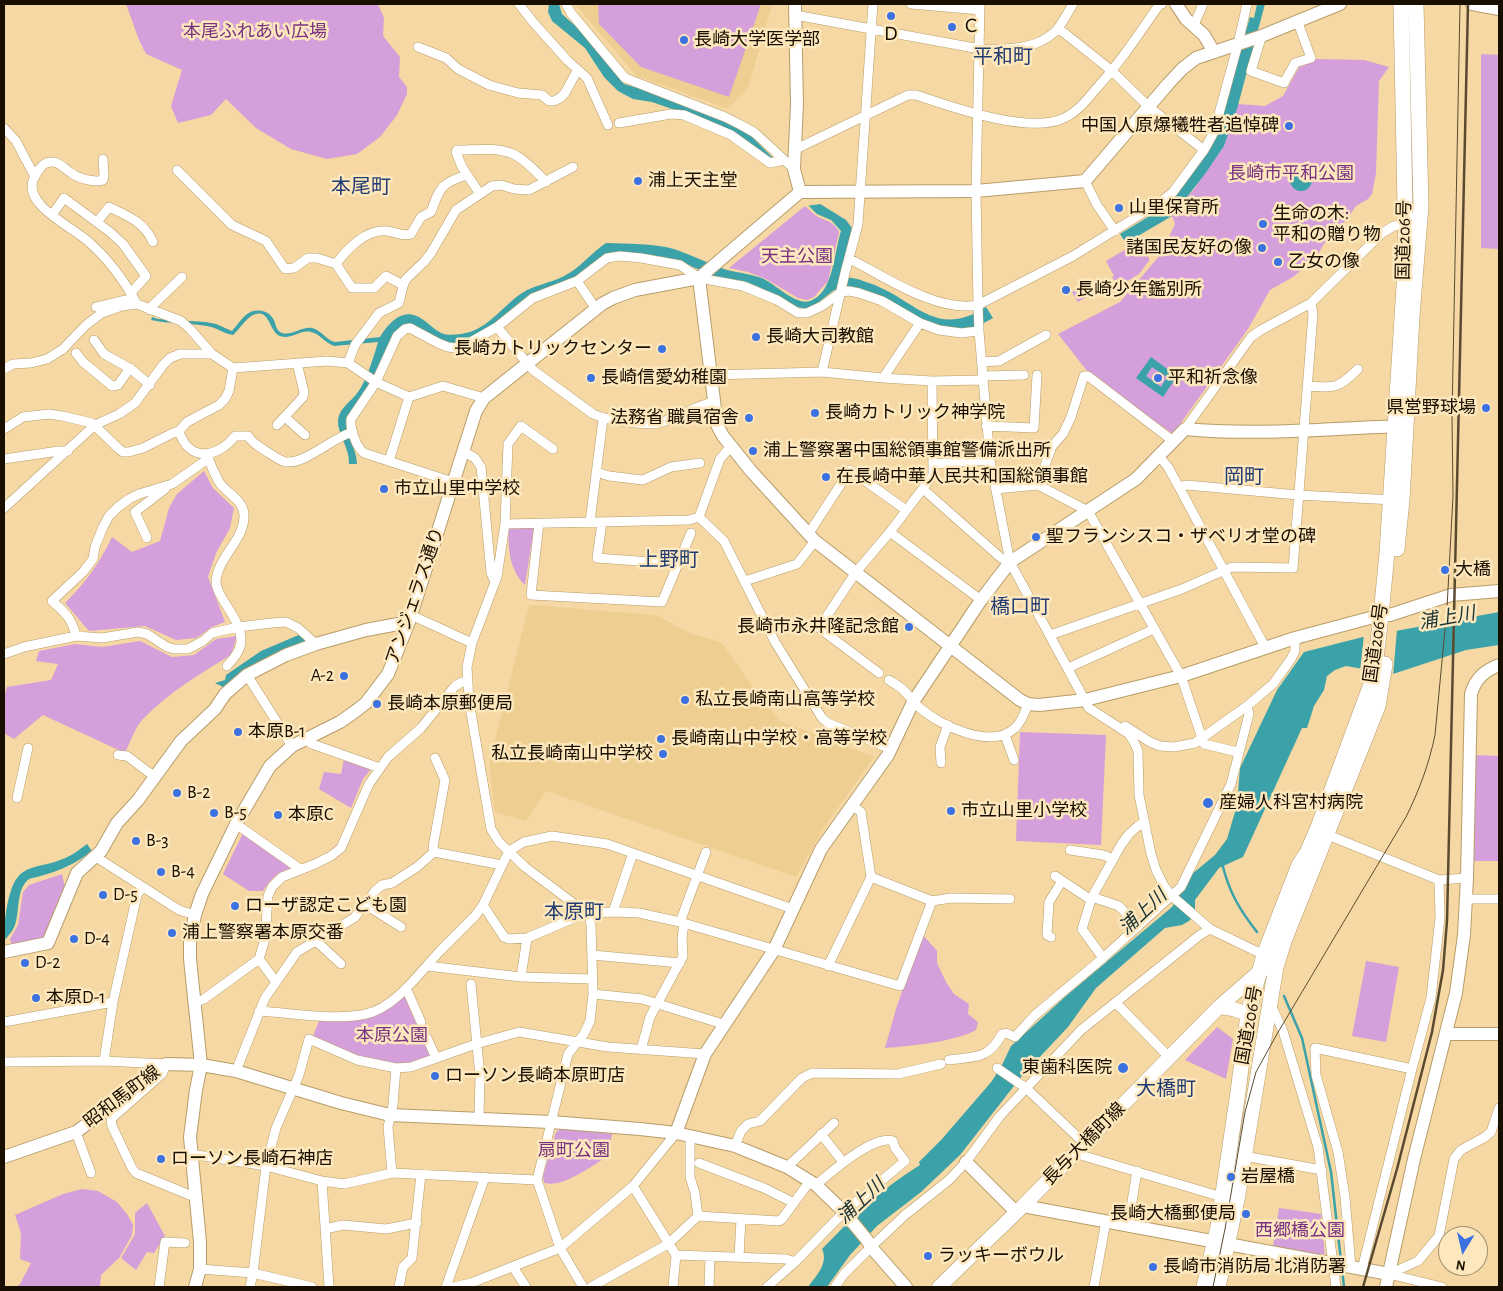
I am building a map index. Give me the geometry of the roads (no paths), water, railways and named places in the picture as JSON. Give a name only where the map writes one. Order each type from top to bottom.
[{"type":"highway","name":"国道206号","points":[[1204,1287],[1237,1200],[1276,967],[1322,832],[1378,706],[1379,677],[1396,500],[1406,255],[1402,4]]},
{"type":"highway","name":"国道206号","points":[[1400,426],[1420,206],[1416,4]]},
{"type":"highway","name":"国道206号","points":[[1218,1287],[1222,1197],[1248,1014],[1264,955],[1299,866],[1322,832]]},
{"type":"main road","name":"長与大橋町線","points":[[939,1287],[968,1261],[1220,1007],[1259,972],[1276,967]]},
{"type":"main road","points":[[1220,1007],[1248,1014]]},
{"type":"street","points":[[519,4],[532,22],[577,71],[587,78],[608,125]]},
{"type":"street","points":[[566,4],[571,13],[625,78],[725,116],[742,125],[755,133],[782,160],[794,169]]},
{"type":"street","points":[[822,372],[858,224],[873,4]]},
{"type":"street","points":[[911,4],[980,7],[976,191],[979,329],[990,460],[1010,562],[1089,708],[1129,734],[1136,744],[1138,751],[1139,795],[1151,854],[1164,886],[1210,929],[1264,955],[1276,967]]},
{"type":"street","points":[[800,192],[794,169],[796,149],[795,9],[872,29],[980,49],[1020,48],[1040,41],[1058,28],[1073,4]]},
{"type":"street","points":[[796,149],[908,95],[916,95],[978,116],[1042,124],[1058,121],[1072,114],[1082,105],[1112,71],[1160,4]]},
{"type":"street","points":[[1176,4],[1186,19],[1204,35],[1214,52]]},
{"type":"street","points":[[1194,25],[1203,4]]},
{"type":"street","points":[[850,259],[909,290],[937,302],[978,307],[1073,256],[1167,197],[1204,150],[1214,132],[1239,44],[1247,4]]},
{"type":"street","points":[[701,277],[800,192],[976,191],[1085,181],[1182,69],[1196,58],[1239,44],[1340,4]]},
{"type":"street","points":[[1472,4],[1499,9]]},
{"type":"street","points":[[1260,36],[1251,71],[1284,83],[1295,63],[1311,58],[1297,20]]},
{"type":"street","points":[[1058,28],[1112,71],[1149,107],[1204,150]]},
{"type":"street","points":[[418,47],[446,58],[458,68],[489,85],[518,93],[542,95],[549,101],[560,98],[565,93],[577,71]]},
{"type":"street","points":[[619,123],[671,114],[684,115],[731,135],[770,163],[782,160]]},
{"type":"street","points":[[4,128],[16,141],[35,177]]},
{"type":"street","points":[[480,194],[462,167],[456,152],[457,150],[490,149],[514,154],[546,182]]},
{"type":"street","points":[[104,159],[104,176],[103,180],[99,182],[70,173],[60,164],[51,162],[42,166],[32,182],[35,198],[42,207],[91,244],[121,279],[134,298],[150,310],[181,321],[212,354],[233,368],[327,361],[348,362],[375,381],[409,397],[443,386],[484,398]]},
{"type":"street","points":[[348,362],[355,345],[379,313],[399,303],[406,279],[431,254],[455,211],[496,185],[529,190],[573,167]]},
{"type":"street","points":[[177,170],[232,225],[266,241],[285,269],[294,268],[308,258],[336,264],[352,288],[374,288],[386,276],[403,285]]},
{"type":"street","points":[[336,264],[344,254],[371,234],[384,231],[411,234],[421,217],[432,212],[441,188],[449,180],[467,175]]},
{"type":"street","points":[[1085,181],[1114,231]]},
{"type":"street","points":[[4,369],[13,364],[31,363],[47,359],[63,350],[86,325],[102,313],[122,306],[134,298],[146,276],[123,244],[64,198],[52,215]]},
{"type":"street","points":[[97,222],[109,207],[137,220],[154,242]]},
{"type":"street","points":[[454,1287],[473,1285],[560,1248],[633,1186],[676,1133],[705,1054],[723,1024],[774,950],[821,849],[891,749],[913,702],[981,600],[1010,562],[1136,479],[1185,429],[1251,337],[1311,303],[1382,233],[1394,226],[1406,224]]},
{"type":"street","points":[[179,431],[185,445],[199,454],[207,454],[223,448],[235,436],[248,436],[262,449],[284,461],[294,461],[347,434],[351,419],[375,381],[398,336],[405,329],[410,328],[438,344],[455,348],[497,327],[532,298],[577,281],[607,258],[620,256],[680,265],[701,277],[744,286],[777,300],[798,313],[807,314],[841,291],[860,293],[882,301],[920,323],[939,330],[961,334],[979,329]]},
{"type":"street","points":[[150,310],[182,277]]},
{"type":"street","points":[[701,277],[717,425],[730,446],[812,537],[950,646],[1020,700],[1028,704],[1039,705],[1085,700],[1181,676],[1295,638],[1385,623],[1450,595],[1499,591]]},
{"type":"street","name":"アンジェラス通り","points":[[201,1065],[190,959],[190,941],[195,915],[202,894],[236,824],[270,766],[292,746],[340,722],[366,703],[388,674],[410,618],[476,411],[484,398],[596,309],[614,298],[635,290],[701,277]]},
{"type":"street","points":[[577,281],[596,309]]},
{"type":"street","points":[[96,306],[134,298]]},
{"type":"street","points":[[1050,635],[1182,589],[1232,567],[1293,568],[1313,314],[1311,303]]},
{"type":"street","points":[[883,378],[920,323]]},
{"type":"street","points":[[497,327],[533,370],[593,414],[603,418],[658,423],[701,404],[714,402]]},
{"type":"street","points":[[981,362],[999,361],[1046,335]]},
{"type":"street","points":[[94,340],[104,354],[130,368],[150,385]]},
{"type":"street","points":[[76,353],[83,362],[112,386],[118,385],[130,368]]},
{"type":"street","points":[[4,508],[95,425],[135,403],[170,358],[180,354],[212,354]]},
{"type":"street","points":[[278,425],[303,397],[304,392],[297,363]]},
{"type":"street","points":[[4,429],[23,417],[49,414],[92,423],[123,452],[129,452],[143,448],[179,431],[187,422],[198,415],[212,410],[225,399],[229,391],[233,368]]},
{"type":"street","points":[[1308,386],[1334,388],[1348,379],[1358,369]]},
{"type":"street","points":[[711,375],[822,372],[932,381],[1024,375]]},
{"type":"street","points":[[986,426],[1034,428],[1037,375]]},
{"type":"street","points":[[1038,485],[1052,446],[1063,434],[1071,417],[1084,376],[1088,376],[1173,441]]},
{"type":"street","points":[[879,673],[819,628],[856,572],[890,532],[933,475],[932,381]]},
{"type":"street","points":[[389,461],[409,397]]},
{"type":"street","points":[[285,417],[305,435]]},
{"type":"street","points":[[590,522],[603,418]]},
{"type":"street","points":[[553,449],[521,426],[508,444],[506,524],[495,582],[472,643],[467,667],[470,701],[490,829],[499,842],[525,867],[589,915],[591,924],[593,994],[590,1022],[579,1041],[568,1054],[537,1180],[560,1248],[583,1287]]},
{"type":"street","points":[[1185,429],[1244,433],[1400,426]]},
{"type":"street","points":[[347,434],[364,454],[453,482]]},
{"type":"street","points":[[699,517],[720,459],[730,446]]},
{"type":"street","points":[[4,459],[68,451]]},
{"type":"street","points":[[464,452],[475,458],[481,467],[491,573],[495,582]]},
{"type":"street","points":[[147,538],[135,512],[205,461],[207,454]]},
{"type":"street","points":[[207,454],[220,484],[241,505],[244,514],[240,533],[221,566],[216,582],[218,591],[238,627],[241,639],[240,647],[227,666]]},
{"type":"street","points":[[1159,456],[1168,467],[1265,647]]},
{"type":"street","points":[[933,464],[990,460]]},
{"type":"street","points":[[596,472],[609,476],[643,480],[671,467],[700,463]]},
{"type":"street","points":[[745,581],[797,564],[850,470],[906,510]]},
{"type":"street","points":[[76,636],[73,622],[52,601],[83,572],[93,559],[99,536],[109,516],[129,499],[172,484]]},
{"type":"street","points":[[996,490],[1038,485],[1088,511],[1181,676],[1204,744],[1238,752]]},
{"type":"street","points":[[1179,487],[1186,485],[1298,495],[1396,500]]},
{"type":"street","points":[[923,489],[1000,558],[1010,562]]},
{"type":"street","points":[[506,524],[689,520],[699,517]]},
{"type":"street","points":[[699,517],[724,541],[775,642],[822,718],[828,723],[891,749]]},
{"type":"street","points":[[602,522],[596,558],[678,564]]},
{"type":"street","points":[[539,523],[530,595],[662,602],[691,533]]},
{"type":"street","points":[[890,532],[981,600]]},
{"type":"street","points":[[4,952],[48,943],[77,873],[101,851],[117,823],[138,800],[150,773],[215,709],[226,694],[247,675],[286,655],[316,644],[410,618],[472,643]]},
{"type":"street","points":[[4,654],[24,647],[76,636],[102,638],[138,632],[147,634],[166,647],[181,649],[194,646],[212,633],[238,627],[286,622],[298,628],[316,644]]},
{"type":"street","points":[[1068,668],[1154,629]]},
{"type":"street","points":[[1102,716],[1112,718],[1150,742],[1160,746],[1174,747],[1195,743],[1247,706],[1272,684],[1291,660],[1295,638]]},
{"type":"street","points":[[1386,1287],[1414,1159],[1456,993],[1464,935],[1468,878],[1471,694],[1478,678],[1489,669],[1499,665]]},
{"type":"street","points":[[247,675],[292,746]]},
{"type":"street","points":[[889,680],[906,692],[921,710],[948,725],[974,736],[990,737],[1005,735],[1016,727],[1028,704]]},
{"type":"street","points":[[195,1003],[204,999],[259,959],[264,939],[268,896],[272,886],[282,877],[300,868],[315,864],[331,856],[341,848],[369,784],[388,757],[421,728],[455,686],[468,681]]},
{"type":"street","points":[[735,1146],[742,1131],[748,1124],[760,1121],[802,1078],[812,1073],[898,1074],[981,1055],[993,1049],[1002,1034],[1006,1033],[1015,1037],[1035,1015],[1175,898],[1231,784],[1249,714],[1247,706]]},
{"type":"street","points":[[941,762],[940,747],[948,725]]},
{"type":"street","points":[[1005,735],[1014,760]]},
{"type":"street","points":[[305,739],[320,747],[380,768]]},
{"type":"street","points":[[17,798],[28,748]]},
{"type":"street","points":[[118,755],[127,756],[150,773]]},
{"type":"street","points":[[434,852],[433,847],[445,780],[435,758]]},
{"type":"street","points":[[828,966],[871,878],[861,812],[852,805]]},
{"type":"street","points":[[1103,958],[1082,930],[1092,898],[1113,859],[1128,834],[1145,823]]},
{"type":"street","points":[[236,824],[300,868]]},
{"type":"street","points":[[1322,832],[1439,880],[1468,878]]},
{"type":"street","points":[[259,1011],[315,1016],[357,1016],[376,1010],[406,988],[475,916],[483,905],[509,851],[524,842],[552,836],[607,844],[793,909]]},
{"type":"street","points":[[1070,850],[1103,855],[1113,859]]},
{"type":"street","points":[[434,852],[502,865]]},
{"type":"street","points":[[236,1071],[265,998],[297,952],[354,918],[382,885],[392,883],[417,867],[434,852]]},
{"type":"street","points":[[641,1050],[650,1017],[680,963],[684,951],[682,923],[696,876],[706,852]]},
{"type":"street","points":[[613,912],[633,853]]},
{"type":"street","points":[[96,857],[179,910],[195,915]]},
{"type":"street","points":[[871,878],[932,901],[951,898],[1010,899]]},
{"type":"street","points":[[1051,938],[1047,935],[1049,902],[1059,878],[1092,898],[1118,906],[1138,927]]},
{"type":"street","points":[[1336,1287],[1346,1266],[1412,1069],[1431,998],[1440,917],[1439,880]]},
{"type":"street","points":[[104,1060],[113,1002],[137,895],[143,887]]},
{"type":"street","points":[[1466,899],[1499,899]]},
{"type":"street","points":[[483,905],[504,937],[509,939],[527,938],[586,913],[639,913],[682,923],[900,986],[932,901]]},
{"type":"street","points":[[366,905],[401,927]]},
{"type":"street","points":[[835,1287],[869,1244],[949,1180],[966,1162],[1000,1116],[1081,1030],[1210,929]]},
{"type":"street","points":[[521,977],[527,938]]},
{"type":"street","points":[[316,941],[341,964]]},
{"type":"street","points":[[592,955],[680,963]]},
{"type":"street","points":[[259,959],[276,982]]},
{"type":"street","points":[[427,966],[521,977],[592,979]]},
{"type":"street","points":[[471,984],[480,1076],[479,1118]]},
{"type":"street","points":[[406,988],[421,1022]]},
{"type":"street","points":[[593,994],[642,999],[723,1024]]},
{"type":"street","points":[[1269,1000],[1283,1031],[1318,1147],[1346,1266]]},
{"type":"street","points":[[4,1022],[113,1002]]},
{"type":"street","points":[[1116,1004],[1170,1058]]},
{"type":"street","points":[[250,1287],[266,1166],[276,1128],[293,1089],[309,1039],[357,1060],[396,1068],[412,1067],[476,1044],[518,1032],[608,1047],[705,1054]]},
{"type":"street","points":[[1446,1034],[1499,1034]]},
{"type":"street","points":[[427,1038],[436,1058]]},
{"type":"street","points":[[1346,1266],[1344,1197],[1338,1152],[1316,1075],[1315,1048],[1412,1069]]},
{"type":"street","points":[[4,1062],[104,1060],[166,1064],[162,1074],[111,1119],[112,1126],[136,1173],[197,1198]]},
{"type":"street","name":"昭和馬町線","points":[[4,1157],[76,1132],[117,1102],[145,1076],[166,1064],[201,1065],[236,1071],[293,1089],[390,1115],[551,1122],[676,1133],[735,1146],[787,1167],[813,1183],[846,1214],[906,1287]]},
{"type":"street","points":[[194,1287],[200,1269],[200,1242],[190,1137],[201,1065]]},
{"type":"street","points":[[392,1173],[388,1127],[396,1068]]},
{"type":"street","points":[[997,1068],[1026,1088],[1079,1148],[1137,1172],[1222,1197]]},
{"type":"street","points":[[1389,1274],[1418,1261],[1439,1236],[1454,1159],[1461,1150],[1492,1132],[1499,1108]]},
{"type":"street","points":[[787,1167],[834,1123]]},
{"type":"street","points":[[76,1132],[91,1174]]},
{"type":"street","points":[[821,1134],[843,1162]]},
{"type":"street","points":[[690,1136],[690,1177],[695,1193],[698,1216]]},
{"type":"street","points":[[591,1287],[668,1244],[698,1216],[779,1221],[813,1183],[868,1146],[888,1139],[893,1141],[895,1148],[905,1161],[767,1287]]},
{"type":"street","points":[[191,1154],[266,1166],[322,1181],[344,1184],[392,1173],[537,1180]]},
{"type":"street","points":[[1244,1156],[1322,1170]]},
{"type":"street","points":[[966,1162],[1020,1209],[1106,1222],[1346,1266],[1442,1287]]},
{"type":"street","points":[[699,1163],[764,1188],[794,1203]]},
{"type":"street","points":[[1128,1226],[1137,1172]]},
{"type":"street","points":[[396,1287],[400,1287],[403,1267],[412,1258],[421,1174]]},
{"type":"street","points":[[446,1287],[485,1176]]},
{"type":"street","points":[[322,1181],[328,1287]]},
{"type":"street","points":[[633,1186],[676,1255],[673,1287]]},
{"type":"street","points":[[739,1258],[741,1219]]},
{"type":"street","points":[[325,1229],[343,1225],[386,1229],[416,1222]]},
{"type":"street","points":[[1094,1287],[1106,1222]]},
{"type":"street","points":[[159,1287],[165,1242],[185,1243]]},
{"type":"street","points":[[676,1255],[786,1259],[795,1262]]},
{"type":"street","points":[[709,1287],[710,1256]]},
{"type":"street","points":[[514,1267],[526,1287]]},
{"type":"street","points":[[200,1269],[253,1273],[285,1284],[312,1287]]},
{"type":"water","points":[[549,4],[559,4],[562,14],[581,31],[624,84],[725,122],[750,135],[817,202],[846,220],[852,228],[839,279],[851,278],[869,283],[939,318],[952,319],[968,316],[986,307],[993,318],[971,330],[951,330],[933,326],[881,297],[866,291],[850,289],[834,290],[810,309],[796,307],[747,282],[717,278],[680,261],[612,254],[490,328],[461,342],[441,341],[412,324],[406,324],[402,327],[371,384],[346,418],[347,430],[357,464],[349,464],[348,452],[339,431],[338,420],[343,409],[361,388],[378,342],[334,346],[307,331],[284,337],[276,334],[266,317],[259,313],[247,319],[233,335],[207,326],[151,320],[152,317],[206,322],[232,331],[248,313],[262,311],[270,315],[277,329],[282,333],[286,334],[304,328],[312,328],[335,342],[380,337],[392,321],[409,314],[422,319],[444,334],[460,334],[478,329],[527,290],[570,273],[606,243],[649,245],[674,249],[727,270],[764,279],[799,301],[810,301],[818,297],[829,281],[841,231],[831,220],[817,214],[767,159],[692,116],[652,102],[633,99],[618,91],[604,77],[585,48],[552,21],[548,12]]},
{"type":"water","points":[[1257,4],[1265,4],[1237,109],[1224,146],[1172,216],[1126,243],[1120,234],[1166,206],[1214,142],[1250,17],[1254,18]]},
{"type":"water","points":[[1297,169],[1305,169],[1312,176],[1312,184],[1305,191],[1297,191],[1290,184],[1290,176]]},
{"type":"water","points":[[1151,357],[1177,376],[1163,397],[1136,378]],"holes":[[[1152,367],[1167,377],[1161,387],[1146,376]]]},
{"type":"water","points":[[1499,612],[1499,645],[1466,650],[1393,674],[1346,666],[1335,670],[1327,676],[1324,690],[1314,706],[1307,728],[1302,728],[1243,857],[1219,868],[1195,900],[1195,915],[1182,925],[1165,928],[1096,988],[1068,1027],[1021,1077],[960,1155],[921,1192],[877,1226],[850,1255],[827,1287],[808,1287],[823,1264],[824,1254],[822,1249],[880,1193],[920,1165],[919,1162],[942,1139],[992,1081],[1011,1046],[1066,996],[1172,907],[1192,874],[1215,855],[1227,839],[1237,805],[1240,768],[1277,690],[1304,652],[1363,637]]},
{"type":"water","points":[[301,634],[309,639],[255,664],[225,688],[215,683],[225,680],[226,675],[261,651]]},
{"type":"water","points":[[87,844],[92,851],[77,861],[54,872],[29,879],[25,883],[20,894],[15,925],[4,941],[10,894],[18,877],[31,868],[56,862],[67,857]]},
{"type":"waterway","points":[[1222,863],[1235,900],[1257,932]]},
{"type":"waterway","points":[[1284,996],[1302,1038],[1331,1172],[1341,1261]]},
{"type":"waterway","points":[[1342,1269],[1344,1287]]},
{"type":"tram line","points":[[1213,1287],[1245,1112],[1256,1072],[1406,817],[1423,777],[1435,735],[1447,608],[1453,496],[1452,417],[1460,4]]},
{"type":"railway","points":[[1363,1287],[1397,1169],[1432,1032],[1443,970],[1447,921],[1468,4]]},
{"type":"place","name":"Ｄ","points":[[891,16]]},
{"type":"place","name":"Ｃ","points":[[952,27]]},
{"type":"place","name":"長崎大学医学部","points":[[684,40]]},
{"type":"place","name":"中国人原爆犧牲者追悼碑","points":[[1289,126]]},
{"type":"place","name":"浦上天主堂","points":[[638,181]]},
{"type":"place","name":"山里保育所","points":[[1119,208]]},
{"type":"place","name":"生命の木: 平和の贈り物","points":[[1263,224]]},
{"type":"place","name":"諸国民友好の像","points":[[1262,248]]},
{"type":"place","name":"乙女の像","points":[[1278,262]]},
{"type":"place","name":"長崎少年鑑別所","points":[[1066,290]]},
{"type":"place","name":"長崎大司教館","points":[[756,337]]},
{"type":"place","name":"長崎カトリックセンター","points":[[662,349]]},
{"type":"place","name":"長崎信愛幼稚園","points":[[591,378]]},
{"type":"place","name":"平和祈念像","points":[[1158,378]]},
{"type":"place","name":"県営野球場","points":[[1486,408]]},
{"type":"place","name":"長崎カトリック神学院","points":[[815,413]]},
{"type":"place","name":"法務省 職員宿舎","points":[[749,418]]},
{"type":"place","name":"浦上警察署中国総領事館警備派出所","points":[[753,451]]},
{"type":"place","name":"在長崎中華人民共和国総領事館","points":[[826,477]]},
{"type":"place","name":"市立山里中学校","points":[[384,489]]},
{"type":"place","name":"聖フランシスコ・ザベリオ堂の碑","points":[[1036,537]]},
{"type":"place","name":"大橋","points":[[1445,570]]},
{"type":"place","name":"長崎市永井隆記念館","points":[[909,627]]},
{"type":"place","name":"A-2","points":[[344,676]]},
{"type":"place","name":"私立長崎南山高等学校","points":[[685,700]]},
{"type":"place","name":"長崎本原郵便局","points":[[377,704]]},
{"type":"place","name":"本原B-1","points":[[238,732]]},
{"type":"place","name":"長崎南山中学校・高等学校","points":[[661,739]]},
{"type":"place","name":"私立長崎南山中学校","points":[[663,754]]},
{"type":"place","name":"B-2","points":[[177,793]]},
{"type":"place","name":"産婦人科宮村病院","points":[[1208,803]]},
{"type":"place","name":"市立山里小学校","points":[[951,811]]},
{"type":"place","name":"B-5","points":[[214,813]]},
{"type":"place","name":"本原C","points":[[278,815]]},
{"type":"place","name":"B-3","points":[[136,841]]},
{"type":"place","name":"B-4","points":[[161,872]]},
{"type":"place","name":"D-5","points":[[103,895]]},
{"type":"place","name":"ローザ認定こども園","points":[[235,906]]},
{"type":"place","name":"浦上警察署本原交番","points":[[172,933]]},
{"type":"place","name":"D-4","points":[[74,939]]},
{"type":"place","name":"D-2","points":[[25,963]]},
{"type":"place","name":"本原D-1","points":[[36,998]]},
{"type":"place","name":"東歯科医院","points":[[1123,1068]]},
{"type":"place","name":"ローソン長崎本原町店","points":[[435,1076]]},
{"type":"place","name":"ローソン長崎石神店","points":[[161,1159]]},
{"type":"place","name":"岩屋橋","points":[[1231,1177]]},
{"type":"place","name":"長崎大橋郵便局","points":[[1246,1214]]},
{"type":"place","name":"ラッキーボウル","points":[[928,1256]]},
{"type":"place","name":"長崎市消防局 北消防署","points":[[1153,1267]]},
{"type":"district","name":"平和町","points":[[1003,57]]},
{"type":"district","name":"本尾町","points":[[361,187]]},
{"type":"district","name":"岡町","points":[[1244,477]]},
{"type":"district","name":"上野町","points":[[669,560]]},
{"type":"district","name":"橋口町","points":[[1020,607]]},
{"type":"district","name":"本原町","points":[[574,912]]},
{"type":"district","name":"大橋町","points":[[1166,1089]]},
{"type":"park label","name":"本尾ふれあい広場","points":[[255,32]]},
{"type":"park label","name":"長崎市平和公園","points":[[1291,174]]},
{"type":"park label","name":"天主公園","points":[[797,257]]},
{"type":"park label","name":"本原公園","points":[[392,1036]]},
{"type":"park label","name":"扇町公園","points":[[574,1151]]},
{"type":"park label","name":"西郷橋公園","points":[[1300,1231]]},
{"type":"water label","name":"浦上川","points":[[1447,618]]},
{"type":"water label","name":"浦上川","points":[[1143,912]]},
{"type":"water label","name":"浦上川","points":[[861,1201]]}]
